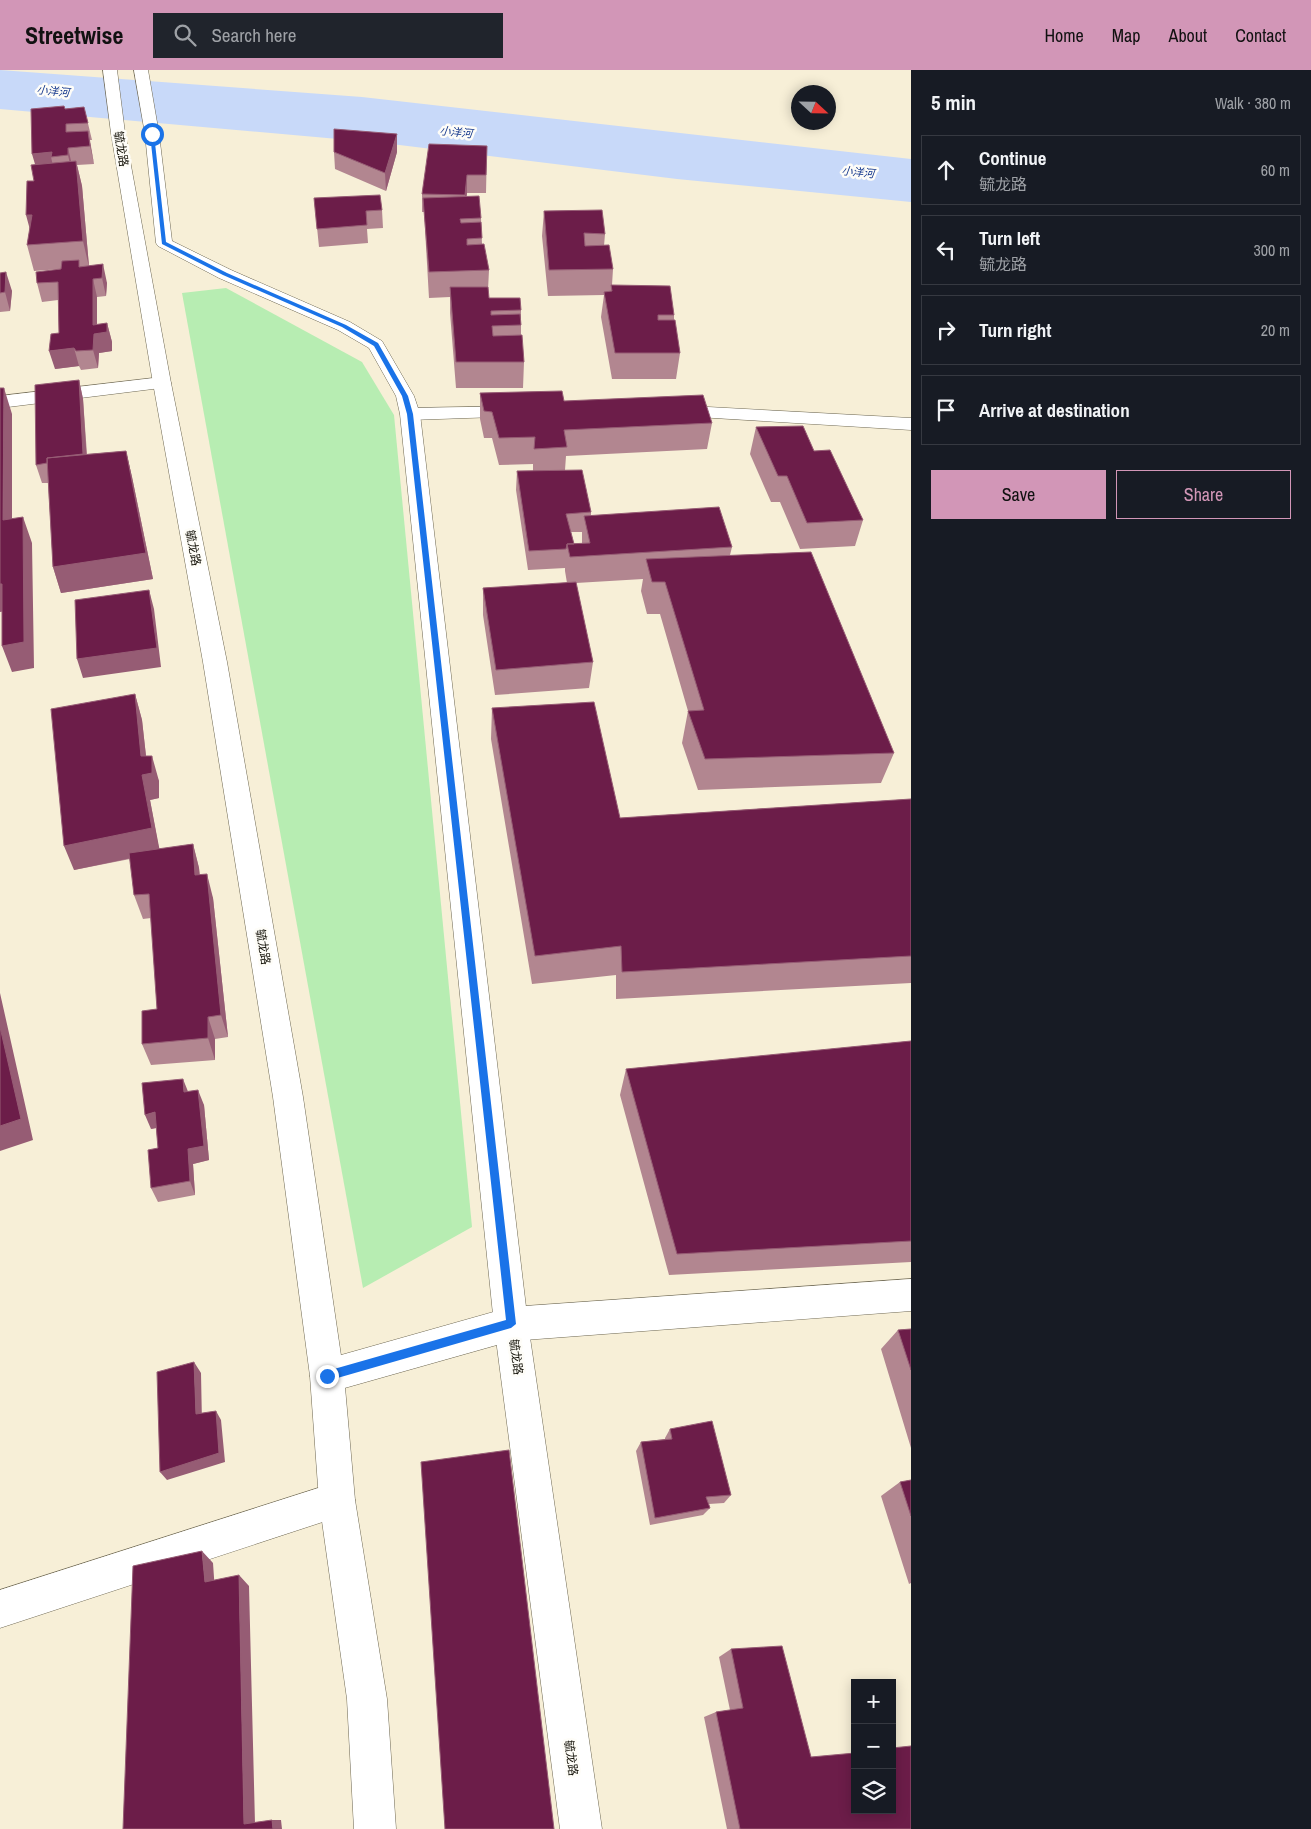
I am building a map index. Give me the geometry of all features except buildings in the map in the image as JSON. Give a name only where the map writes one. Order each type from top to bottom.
[{"type":"main road","name":"毓龙路","points":[[110,70],[118,133],[162,383],[215,662],[288,1097],[327,1376],[337,1500],[367,1699],[375,1829]]},
{"type":"main road","name":"毓龙路","points":[[140,70],[152,134],[164,243],[225,274],[344,326],[376,345],[405,396],[410,414],[511,1324],[581,1829]]},
{"type":"main road","points":[[0,402],[162,383]]},
{"type":"main road","points":[[648,410],[911,424]]},
{"type":"main road","points":[[410,414],[539,411]]},
{"type":"main road","points":[[327,1376],[511,1324],[911,1295]]},
{"type":"main road","points":[[0,1609],[337,1500]]},
{"type":"green space","points":[[226,288],[362,362],[394,415],[472,1227],[363,1288],[182,293]]},
{"type":"water","name":"小洋河","points":[[0,70],[362,97],[911,159],[911,202],[677,179],[383,143],[0,109]]},
{"type":"route","points":[[152,134],[164,243],[225,274],[344,326],[376,345],[405,396],[410,414],[511,1324],[327,1376]]}]
